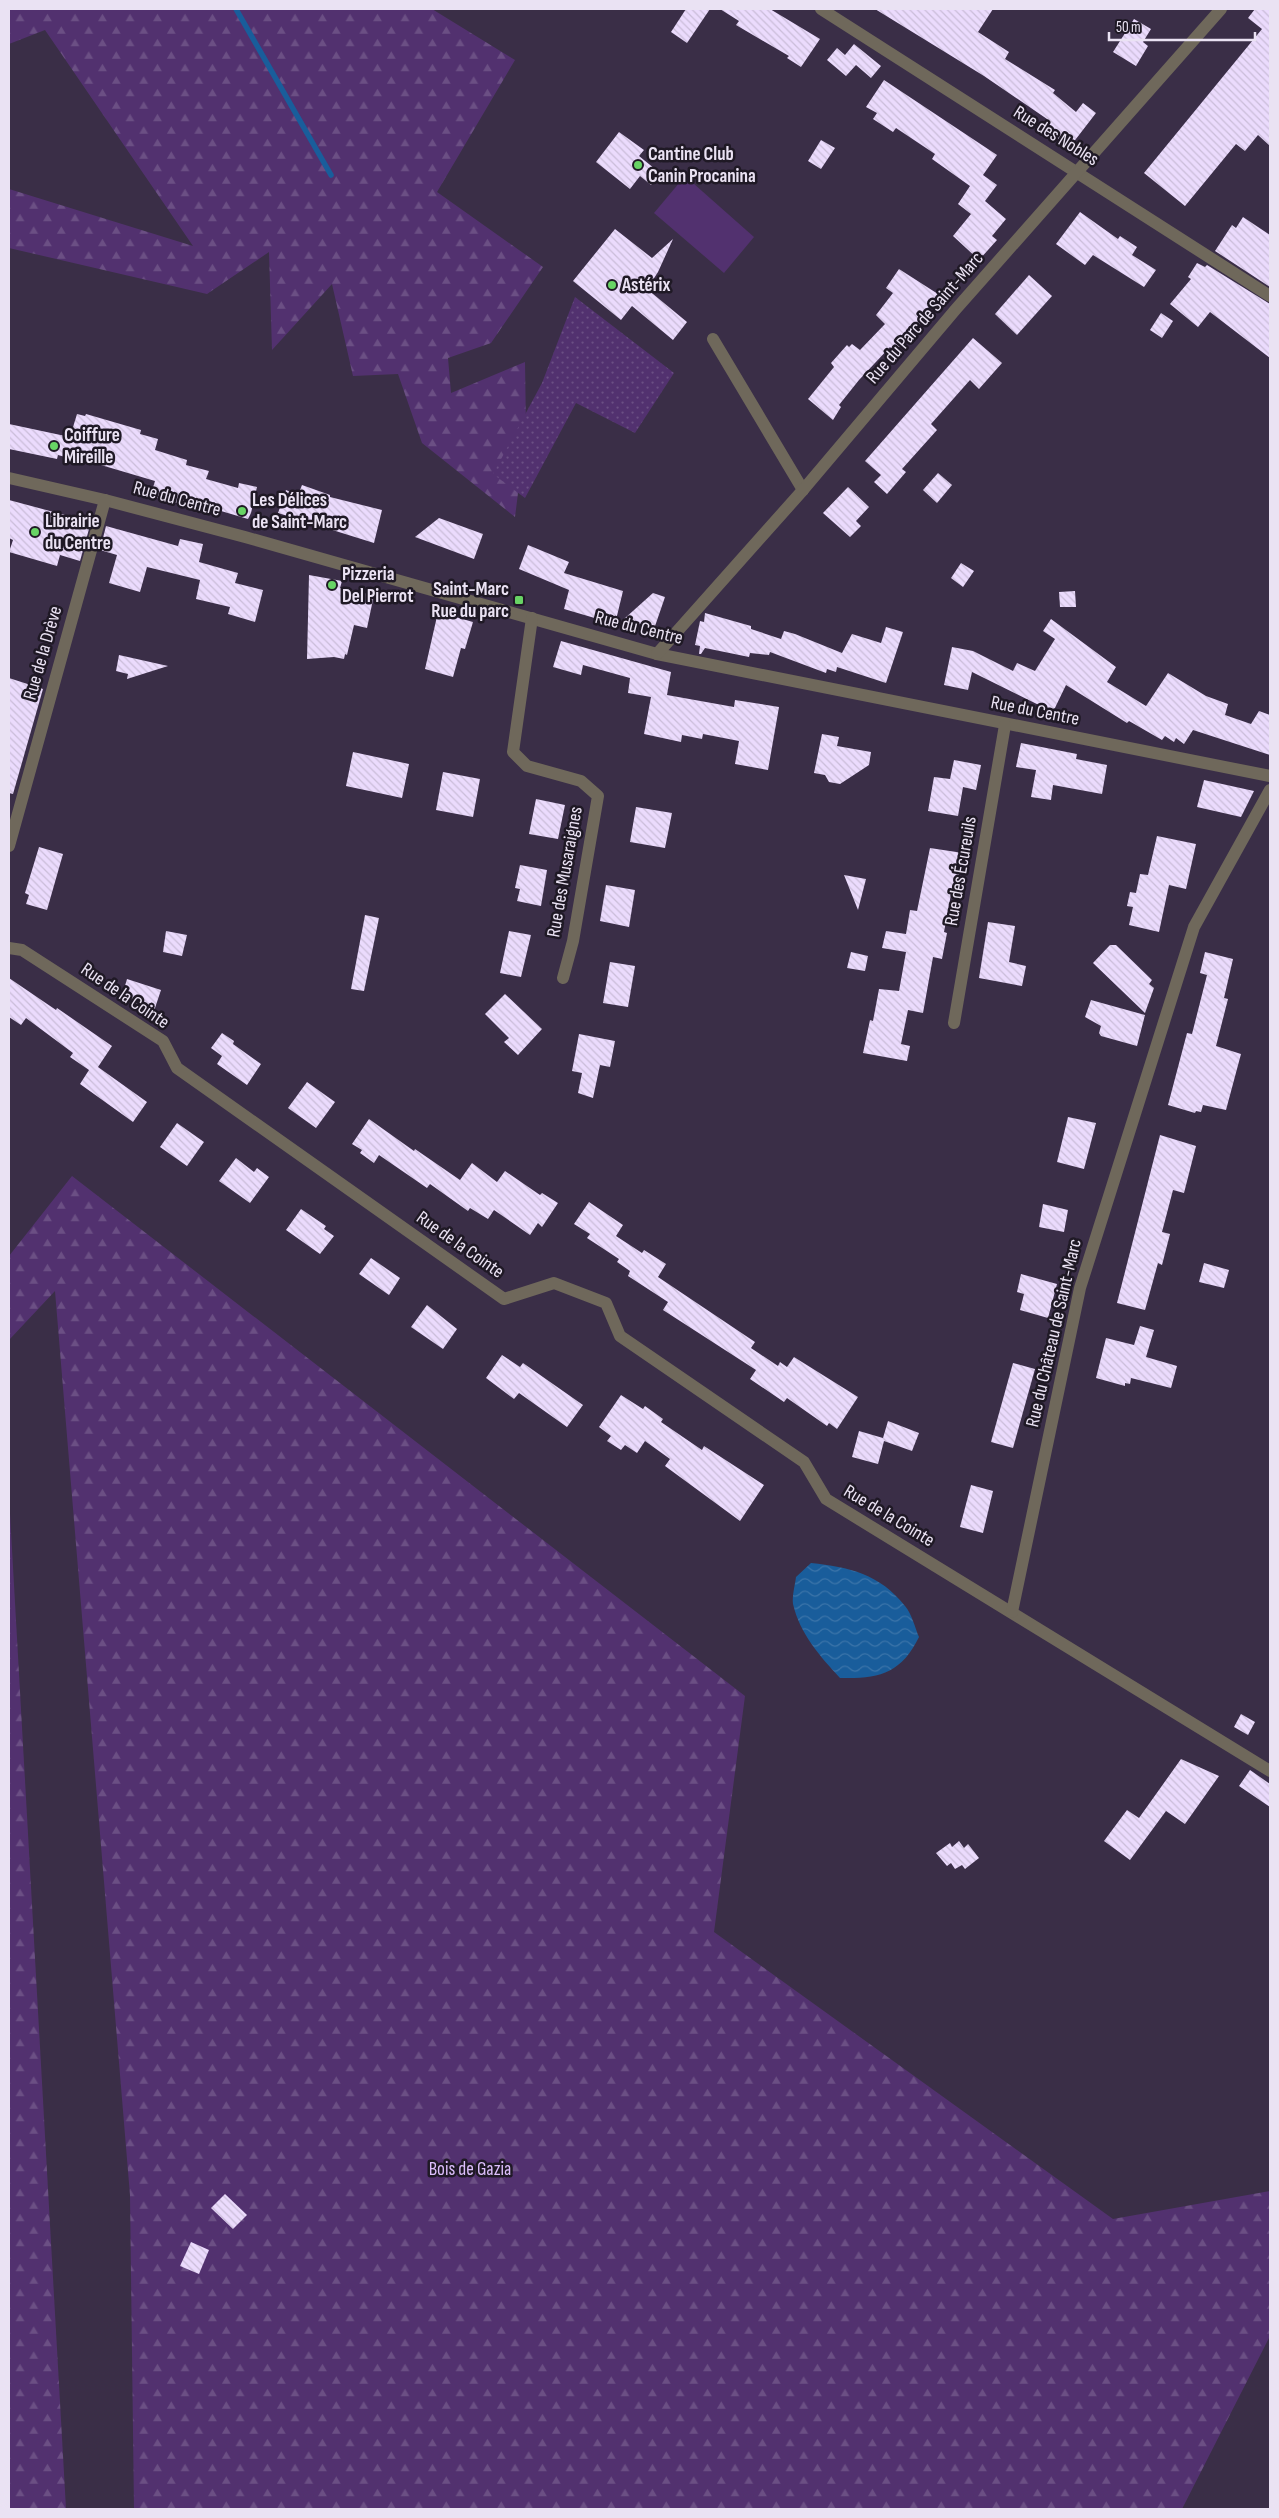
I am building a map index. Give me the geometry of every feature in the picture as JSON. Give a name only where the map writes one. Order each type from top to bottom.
[{"type":"street","name":"Rue des Nobles","points":[[821,9],[1270,296]]},
{"type":"street","name":"Rue du Parc de Saint-Marc","points":[[657,654],[803,490],[956,309],[1221,9]]},
{"type":"street","points":[[713,339],[803,490]]},
{"type":"street","name":"Rue du Centre","points":[[9,478],[105,500],[245,537],[657,654],[1005,725],[1270,776]]},
{"type":"street","name":"Rue de la Drève","points":[[9,846],[105,500]]},
{"type":"street","name":"Rue des Musaraignes","points":[[532,618],[513,752],[527,766],[581,781],[598,796],[573,941],[563,978]]},
{"type":"street","name":"Rue des Écureuils","points":[[954,1023],[1005,725]]},
{"type":"street","name":"Rue du Château de Saint-Marc","points":[[1012,1612],[1083,1278],[1194,927],[1270,790]]},
{"type":"street","name":"Rue de la Cointe","points":[[9,948],[22,950],[163,1041],[177,1068],[504,1299],[554,1283],[606,1303],[620,1336],[804,1462],[826,1499],[1012,1612]]},
{"type":"street","points":[[1012,1612],[1270,1771]]},
{"type":"green space","points":[[9,9],[432,9],[515,60],[437,192],[543,267],[491,343],[448,358],[451,393],[525,362],[526,430],[515,517],[422,443],[398,374],[353,376],[332,284],[272,350],[269,252],[207,294],[9,248],[9,189],[193,246],[45,30],[9,44]]},
{"type":"green space","points":[[685,176],[754,237],[724,273],[654,213]]},
{"type":"green space","points":[[575,297],[674,373],[635,433],[576,403],[525,498],[493,474],[542,383]]},
{"type":"green space","name":"Bois de Gazia","points":[[72,1176],[745,1696],[714,1932],[1113,2219],[1270,2191],[1270,2336],[1182,2509],[134,2509],[130,2195],[55,1291],[9,1340],[9,1256]]},
{"type":"green space","points":[[9,1496],[66,2509],[9,2509]]},
{"type":"water","points":[[811,1563],[838,1567],[863,1574],[885,1586],[895,1595],[910,1613],[919,1637],[904,1659],[887,1672],[877,1675],[840,1678],[818,1653],[806,1635],[800,1625],[793,1604],[796,1577]]},
{"type":"building","points":[[686,9],[710,9],[687,43],[671,32]]},
{"type":"building","points":[[720,9],[770,9],[820,39],[801,67],[787,58],[789,56],[736,25],[739,21]]},
{"type":"building","points":[[875,9],[993,9],[978,32],[1009,52],[1005,59],[1055,90],[1053,93],[1076,112],[1083,103],[1096,113],[1069,148],[1041,126],[1047,119],[984,76]]},
{"type":"building","points":[[1255,9],[1270,9],[1270,146],[1258,135],[1245,151],[1236,144],[1185,206],[1144,173],[1262,29],[1248,18]]},
{"type":"building","points":[[1134,19],[1151,29],[1143,42],[1148,46],[1136,66],[1113,52]]},
{"type":"building","points":[[854,44],[881,66],[871,78],[856,65],[846,76],[827,60],[837,48],[845,55]]},
{"type":"building","points":[[884,80],[997,155],[983,175],[997,185],[985,201],[1006,219],[992,236],[997,240],[979,260],[953,236],[971,214],[958,204],[970,186],[932,159],[935,154],[896,128],[893,132],[873,119],[877,113],[866,107]]},
{"type":"building","points":[[619,132],[644,150],[639,156],[660,173],[651,185],[640,176],[630,189],[596,162]]},
{"type":"building","points":[[821,140],[835,148],[821,169],[808,161]]},
{"type":"building","points":[[1080,212],[1118,239],[1120,236],[1137,247],[1132,255],[1156,270],[1144,287],[1093,255],[1085,265],[1056,244]]},
{"type":"building","points":[[1243,217],[1270,235],[1270,287],[1215,251],[1232,225],[1236,228]]},
{"type":"building","name":"Astérix","points":[[615,229],[652,258],[673,239],[658,272],[647,289],[687,322],[673,340],[632,306],[621,320],[573,281]]},
{"type":"building","points":[[1197,263],[1205,267],[1207,265],[1270,304],[1270,358],[1210,312],[1198,327],[1170,304],[1191,279],[1188,277]]},
{"type":"building","points":[[899,269],[938,294],[923,315],[926,317],[895,352],[890,347],[859,380],[839,405],[841,407],[833,420],[808,399],[834,367],[831,363],[847,345],[849,347],[852,344],[860,350],[885,324],[876,315],[893,293],[886,288]]},
{"type":"building","points":[[1029,275],[1052,296],[1017,335],[995,314]]},
{"type":"building","points":[[1161,313],[1173,321],[1162,338],[1150,330]]},
{"type":"building","points":[[973,338],[1002,363],[979,389],[970,380],[931,424],[937,430],[902,469],[906,472],[887,494],[874,482],[881,475],[865,461]]},
{"type":"building","points":[[77,414],[85,416],[86,414],[141,430],[140,434],[158,439],[155,450],[187,460],[186,465],[209,471],[206,479],[238,488],[239,483],[257,487],[248,519],[194,503],[193,507],[157,498],[158,496],[151,494],[155,481],[84,460],[83,462],[58,455],[57,459],[9,449],[9,424],[70,437]]},
{"type":"building","points":[[938,473],[952,485],[937,503],[923,490]]},
{"type":"building","points":[[302,485],[330,495],[330,497],[382,510],[374,543],[278,513],[286,490],[298,495]]},
{"type":"building","points":[[848,487],[869,507],[856,521],[861,526],[850,537],[823,513]]},
{"type":"building","points":[[9,500],[91,522],[80,561],[60,555],[57,566],[9,552],[13,540],[9,538]]},
{"type":"building","points":[[439,518],[483,534],[474,559],[415,537]]},
{"type":"building","points":[[106,526],[178,546],[180,539],[203,544],[199,562],[238,573],[235,583],[263,590],[255,622],[228,614],[230,607],[196,599],[200,580],[147,567],[140,592],[109,583],[117,555],[100,550]]},
{"type":"building","points":[[528,545],[569,562],[564,573],[623,591],[615,624],[564,609],[569,590],[519,569]]},
{"type":"building","points":[[961,563],[974,571],[963,587],[951,578]]},
{"type":"building","points":[[309,575],[342,581],[340,588],[374,595],[367,628],[354,625],[347,655],[345,654],[344,659],[334,657],[307,659]]},
{"type":"building","points":[[1075,591],[1076,607],[1060,607],[1059,592]]},
{"type":"building","points":[[653,593],[665,597],[654,629],[624,619]]},
{"type":"building","points":[[438,612],[473,622],[465,649],[461,648],[453,677],[425,669]]},
{"type":"building","points":[[705,613],[751,626],[751,629],[781,639],[784,631],[795,634],[842,653],[852,634],[881,643],[886,627],[903,632],[886,683],[837,667],[836,672],[827,669],[826,673],[770,652],[769,655],[750,653],[749,657],[705,648],[699,654],[700,646],[695,645],[700,621],[704,622]]},
{"type":"building","points":[[1051,619],[1116,667],[1107,682],[1146,706],[1168,673],[1206,696],[1228,704],[1225,715],[1251,724],[1259,711],[1270,715],[1270,755],[1193,730],[1184,744],[1176,738],[1174,742],[1165,736],[1162,740],[1129,721],[1127,723],[1066,685],[1053,712],[972,672],[968,690],[944,685],[952,647],[973,651],[1013,671],[1017,663],[1035,671],[1055,639],[1043,631]]},
{"type":"building","points":[[561,641],[671,672],[667,695],[734,707],[735,700],[779,707],[768,770],[735,764],[739,741],[703,734],[702,739],[682,735],[681,742],[644,734],[651,697],[628,693],[630,678],[583,665],[581,675],[553,667]]},
{"type":"building","points":[[119,655],[168,666],[127,679],[128,674],[116,671]]},
{"type":"building","points":[[9,678],[43,689],[13,794],[9,793]]},
{"type":"building","points":[[822,734],[839,737],[837,746],[871,752],[869,765],[840,784],[829,782],[825,775],[814,773]]},
{"type":"building","points":[[1021,743],[1077,754],[1076,759],[1107,765],[1102,794],[1053,785],[1051,800],[1031,797],[1036,770],[1016,767]]},
{"type":"building","points":[[353,752],[409,764],[402,798],[346,786]]},
{"type":"building","points":[[954,760],[981,765],[976,790],[963,787],[958,816],[928,811],[934,777],[950,779]]},
{"type":"building","points":[[443,772],[480,779],[473,817],[436,810]]},
{"type":"building","points":[[1204,780],[1254,791],[1241,817],[1197,807]]},
{"type":"building","points":[[536,799],[565,805],[558,839],[529,834]]},
{"type":"building","points":[[636,807],[672,813],[665,848],[630,842]]},
{"type":"building","points":[[1157,836],[1196,844],[1186,889],[1169,885],[1159,932],[1129,925],[1133,907],[1127,906],[1130,892],[1136,893],[1140,874],[1148,875]]},
{"type":"building","points":[[39,847],[63,854],[47,910],[26,904],[29,895],[25,893]]},
{"type":"building","points":[[930,848],[963,853],[956,890],[952,889],[944,932],[947,933],[942,959],[933,957],[923,1013],[908,1010],[901,1044],[910,1046],[907,1061],[863,1053],[870,1020],[873,1021],[879,989],[899,991],[906,952],[882,948],[886,931],[906,934],[910,910],[917,911]]},
{"type":"building","points":[[520,865],[547,870],[541,906],[517,901],[520,889],[515,888]]},
{"type":"building","points":[[844,875],[866,879],[858,910]]},
{"type":"building","points":[[606,885],[635,890],[629,927],[600,921]]},
{"type":"building","points":[[365,915],[379,918],[364,991],[351,989]]},
{"type":"building","points":[[988,922],[1015,926],[1009,962],[1026,966],[1022,986],[979,978]]},
{"type":"building","points":[[166,931],[187,935],[182,956],[163,952]]},
{"type":"building","points":[[509,931],[531,935],[521,977],[500,973]]},
{"type":"building","points":[[1110,945],[1116,945],[1152,980],[1149,984],[1154,988],[1145,1013],[1093,963]]},
{"type":"building","points":[[851,952],[868,956],[865,971],[847,968]]},
{"type":"building","points":[[1205,952],[1233,959],[1224,998],[1228,999],[1216,1046],[1241,1054],[1226,1110],[1203,1105],[1201,1112],[1196,1111],[1195,1113],[1168,1105],[1187,1033],[1192,1034],[1207,975],[1200,973]]},
{"type":"building","points":[[610,962],[635,966],[628,1007],[603,1003]]},
{"type":"building","points":[[9,978],[112,1046],[98,1067],[147,1102],[133,1122],[80,1084],[89,1070],[70,1057],[73,1053],[26,1018],[21,1025],[9,1017]]},
{"type":"building","points":[[127,979],[161,990],[154,1011],[131,1004],[132,999],[122,996]]},
{"type":"building","points":[[505,994],[542,1029],[518,1055],[504,1042],[509,1038],[485,1014]]},
{"type":"building","points":[[1091,1000],[1145,1015],[1137,1046],[1101,1036],[1099,1033],[1101,1026],[1085,1017]]},
{"type":"building","points":[[222,1033],[234,1041],[233,1044],[261,1064],[247,1085],[217,1064],[222,1056],[211,1048]]},
{"type":"building","points":[[579,1034],[615,1041],[610,1067],[600,1065],[593,1098],[578,1093],[582,1073],[572,1071]]},
{"type":"building","points":[[307,1082],[335,1102],[316,1128],[288,1108]]},
{"type":"building","points":[[1068,1117],[1096,1123],[1084,1169],[1057,1162]]},
{"type":"building","points":[[369,1119],[414,1151],[415,1149],[460,1180],[472,1163],[497,1182],[505,1171],[540,1195],[542,1193],[558,1203],[542,1227],[538,1223],[530,1235],[494,1210],[488,1219],[470,1208],[468,1211],[430,1184],[427,1188],[379,1155],[374,1163],[360,1153],[362,1150],[352,1144]]},
{"type":"building","points":[[177,1123],[204,1142],[187,1166],[160,1147]]},
{"type":"building","points":[[1160,1135],[1196,1146],[1184,1193],[1173,1190],[1162,1232],[1170,1234],[1162,1265],[1158,1263],[1145,1310],[1117,1303]]},
{"type":"building","points":[[236,1158],[254,1172],[257,1168],[269,1177],[250,1203],[219,1181]]},
{"type":"building","points":[[589,1202],[623,1225],[616,1236],[642,1253],[644,1250],[666,1264],[658,1277],[755,1342],[751,1348],[778,1366],[780,1362],[787,1367],[794,1357],[858,1397],[837,1429],[829,1423],[827,1426],[787,1398],[784,1402],[750,1379],[756,1370],[663,1310],[668,1302],[628,1276],[630,1271],[617,1262],[619,1259],[587,1238],[590,1234],[574,1224]]},
{"type":"building","points":[[1043,1204],[1068,1210],[1064,1232],[1039,1227]]},
{"type":"building","points":[[301,1209],[326,1226],[324,1229],[334,1236],[320,1254],[286,1230]]},
{"type":"building","points":[[371,1258],[400,1278],[389,1295],[359,1274]]},
{"type":"building","points":[[1204,1263],[1229,1270],[1224,1288],[1199,1282]]},
{"type":"building","points":[[1021,1274],[1057,1284],[1048,1318],[1020,1310],[1024,1294],[1017,1292]]},
{"type":"building","points":[[427,1305],[457,1329],[443,1349],[411,1327]]},
{"type":"building","points":[[1140,1326],[1154,1330],[1146,1357],[1177,1366],[1171,1388],[1131,1378],[1130,1384],[1125,1383],[1125,1386],[1096,1378],[1106,1338],[1134,1345]]},
{"type":"building","points":[[502,1355],[520,1367],[523,1363],[583,1405],[567,1427],[519,1393],[514,1399],[486,1378]]},
{"type":"building","points":[[1013,1363],[1035,1369],[1013,1448],[991,1442]]},
{"type":"building","points":[[621,1395],[643,1409],[645,1406],[663,1419],[661,1422],[702,1450],[704,1446],[764,1485],[740,1521],[665,1466],[670,1459],[645,1441],[637,1453],[625,1445],[621,1450],[607,1441],[611,1436],[599,1427]]},
{"type":"building","points":[[888,1421],[919,1433],[912,1451],[884,1441],[878,1464],[852,1457],[859,1431],[883,1438]]},
{"type":"building","points":[[971,1485],[993,1491],[983,1533],[960,1527]]},
{"type":"building","points":[[1241,1714],[1255,1722],[1248,1735],[1234,1727]]},
{"type":"building","points":[[1181,1759],[1219,1776],[1185,1824],[1166,1811],[1130,1860],[1104,1841],[1127,1810],[1139,1818]]},
{"type":"building","points":[[1250,1770],[1270,1784],[1270,1807],[1239,1786]]},
{"type":"building","points":[[959,1841],[964,1848],[968,1844],[979,1858],[965,1869],[962,1865],[955,1869],[951,1863],[947,1866],[936,1853],[950,1843],[952,1847]]},
{"type":"building","points":[[225,2194],[247,2215],[233,2229],[211,2208]]},
{"type":"building","points":[[191,2242],[209,2250],[199,2274],[180,2266]]},
{"type":"waterway","points":[[236,9],[331,175]]},
{"type":"place","name":"Cantine Club Canin Procanina","points":[[638,165]]},
{"type":"place","name":"Astérix","points":[[612,285]]},
{"type":"place","name":"Coiffure Mireille","points":[[54,446]]},
{"type":"place","name":"Les Délices de Saint-Marc","points":[[242,511]]},
{"type":"place","name":"Librairie du Centre","points":[[35,532]]},
{"type":"place","name":"Pizzeria Del Pierrot","points":[[332,585]]},
{"type":"place","name":"Saint-Marc Rue du parc","points":[[519,600]]}]
